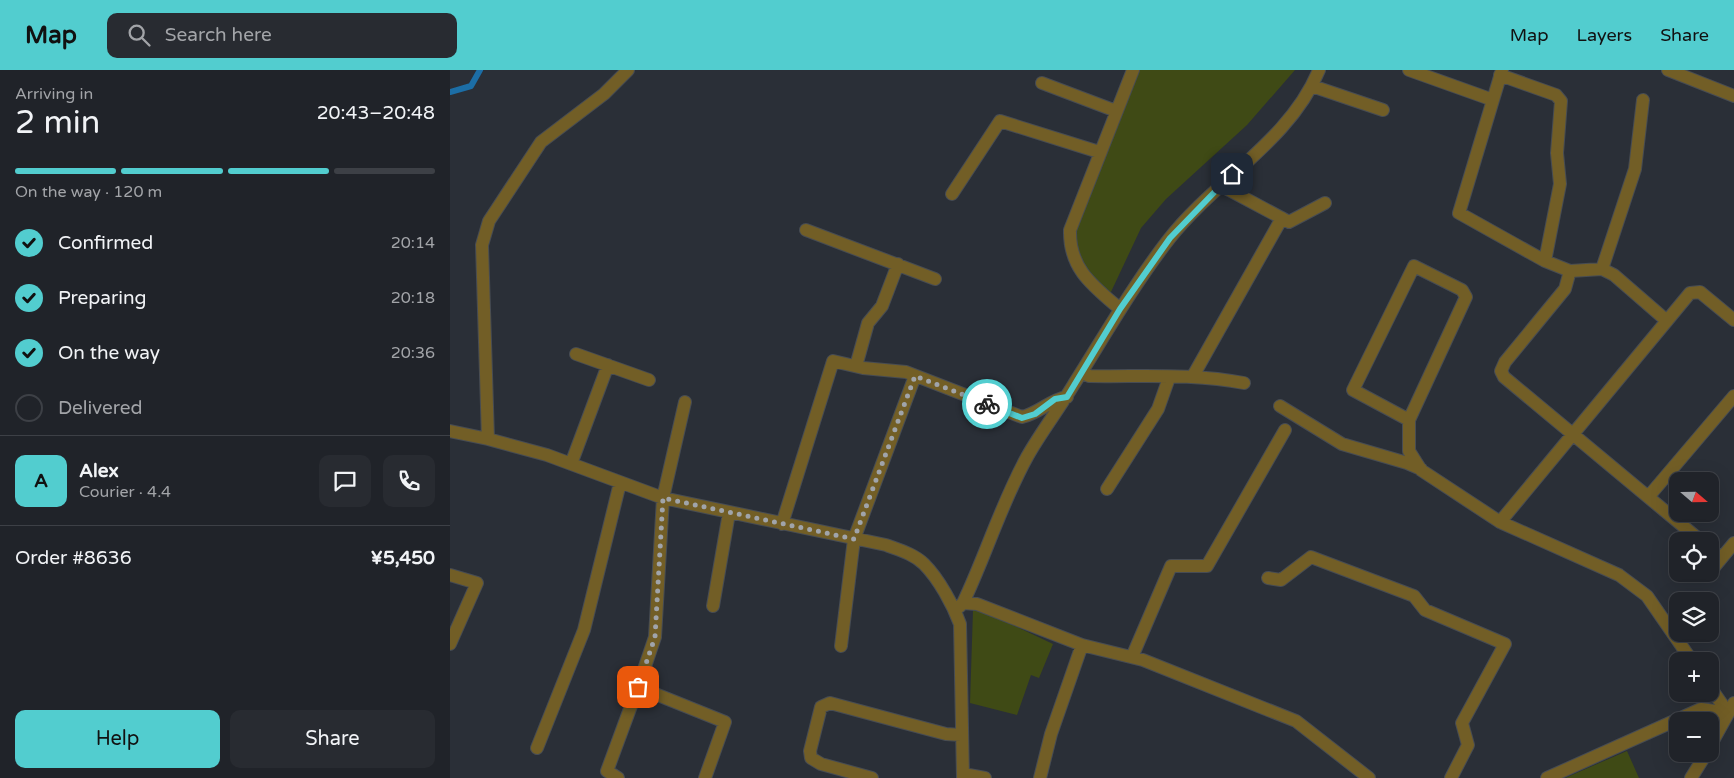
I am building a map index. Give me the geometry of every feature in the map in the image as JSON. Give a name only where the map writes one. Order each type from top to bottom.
[{"type":"street","points":[[488,439],[482,244],[489,220],[541,142],[604,94],[628,70]]},
{"type":"street","points":[[1120,309],[1081,273],[1070,246],[1070,230],[1133,70]]},
{"type":"street","points":[[986,778],[963,776],[959,607],[1027,457],[1067,397],[1120,309],[1170,238],[1220,185],[1280,130],[1312,86],[1319,70]]},
{"type":"street","points":[[1409,70],[1493,100]]},
{"type":"street","points":[[1668,70],[1734,96]]},
{"type":"street","points":[[1544,261],[1560,184],[1557,153],[1561,101],[1556,95],[1501,72],[1459,213],[1544,261],[1570,270],[1602,269],[1614,275],[1667,321]]},
{"type":"street","points":[[1042,82],[1116,111]]},
{"type":"street","points":[[1312,86],[1382,110]]},
{"type":"street","points":[[1602,269],[1635,169],[1643,100]]},
{"type":"street","points":[[952,194],[1000,121],[1100,152]]},
{"type":"street","points":[[1220,185],[1289,222],[1325,203]]},
{"type":"street","points":[[1193,376],[1282,218]]},
{"type":"street","points":[[806,230],[935,279]]},
{"type":"street","points":[[856,366],[868,323],[882,306],[898,264]]},
{"type":"street","points":[[1409,420],[1353,390],[1414,266],[1462,290],[1466,297],[1409,420],[1409,451],[1421,470]]},
{"type":"street","points":[[1570,270],[1565,289],[1505,362],[1501,371],[1504,377],[1690,532]]},
{"type":"street","points":[[1500,522],[1690,293],[1700,292],[1734,320]]},
{"type":"street","points":[[576,354],[649,380]]},
{"type":"street","points":[[782,524],[833,361],[856,366],[906,372],[1022,418],[1035,414],[1055,399],[1067,397]]},
{"type":"street","points":[[570,464],[608,365]]},
{"type":"street","points":[[1082,372],[1089,376],[1169,378],[1193,376],[1244,383]]},
{"type":"street","points":[[841,646],[854,539],[915,376]]},
{"type":"street","points":[[1107,489],[1158,409],[1169,378]]},
{"type":"street","points":[[1648,496],[1734,396]]},
{"type":"street","points":[[618,778],[607,771],[655,637],[663,498],[684,402]]},
{"type":"street","points":[[1280,406],[1342,444],[1407,463],[1421,470],[1500,522],[1619,575],[1647,596],[1686,652]]},
{"type":"street","points":[[1132,657],[1171,566],[1207,566],[1285,430]]},
{"type":"street","points":[[450,431],[547,454],[663,498],[901,551],[924,564],[959,607]]},
{"type":"street","points":[[537,748],[584,630],[620,483]]},
{"type":"street","points":[[713,606],[729,513]]},
{"type":"street","points":[[1719,560],[1734,543]]},
{"type":"street","points":[[1268,578],[1281,580],[1311,557],[1414,596],[1425,610],[1505,644],[1462,723],[1468,745],[1451,778]]},
{"type":"street","points":[[450,575],[477,583],[450,644]]},
{"type":"street","points":[[959,607],[977,604],[1082,645],[1132,657],[1296,721],[1369,778]]},
{"type":"street","points":[[1040,778],[1051,734],[1082,645]]},
{"type":"street","points":[[638,687],[725,722],[705,778]]},
{"type":"street","points":[[1719,696],[1731,708]]},
{"type":"street","points":[[872,778],[821,764],[811,758],[810,751],[821,707],[825,704],[830,703],[946,734],[961,735]]},
{"type":"street","points":[[1719,730],[1731,708]]},
{"type":"street","points":[[1547,778],[1701,709],[1731,708]]},
{"type":"street","points":[[1692,778],[1701,762]]},
{"type":"green space","points":[[1139,70],[1295,70],[1247,125],[1166,199],[1141,228],[1110,294],[1089,274],[1079,260],[1074,242],[1074,231]]},
{"type":"green space","points":[[977,608],[1053,644],[1039,678],[1031,675],[1017,715],[970,703],[973,610]]},
{"type":"green space","points":[[1627,751],[1639,778],[1565,778]]},
{"type":"waterway","points":[[450,92],[471,86],[480,70]]},
{"type":"way so far","points":[[638,687],[655,637],[663,498],[854,539],[915,376],[987,404]]},
{"type":"route","points":[[987,404],[1022,418],[1035,414],[1055,399],[1067,397],[1120,309],[1170,238],[1232,174]]}]
